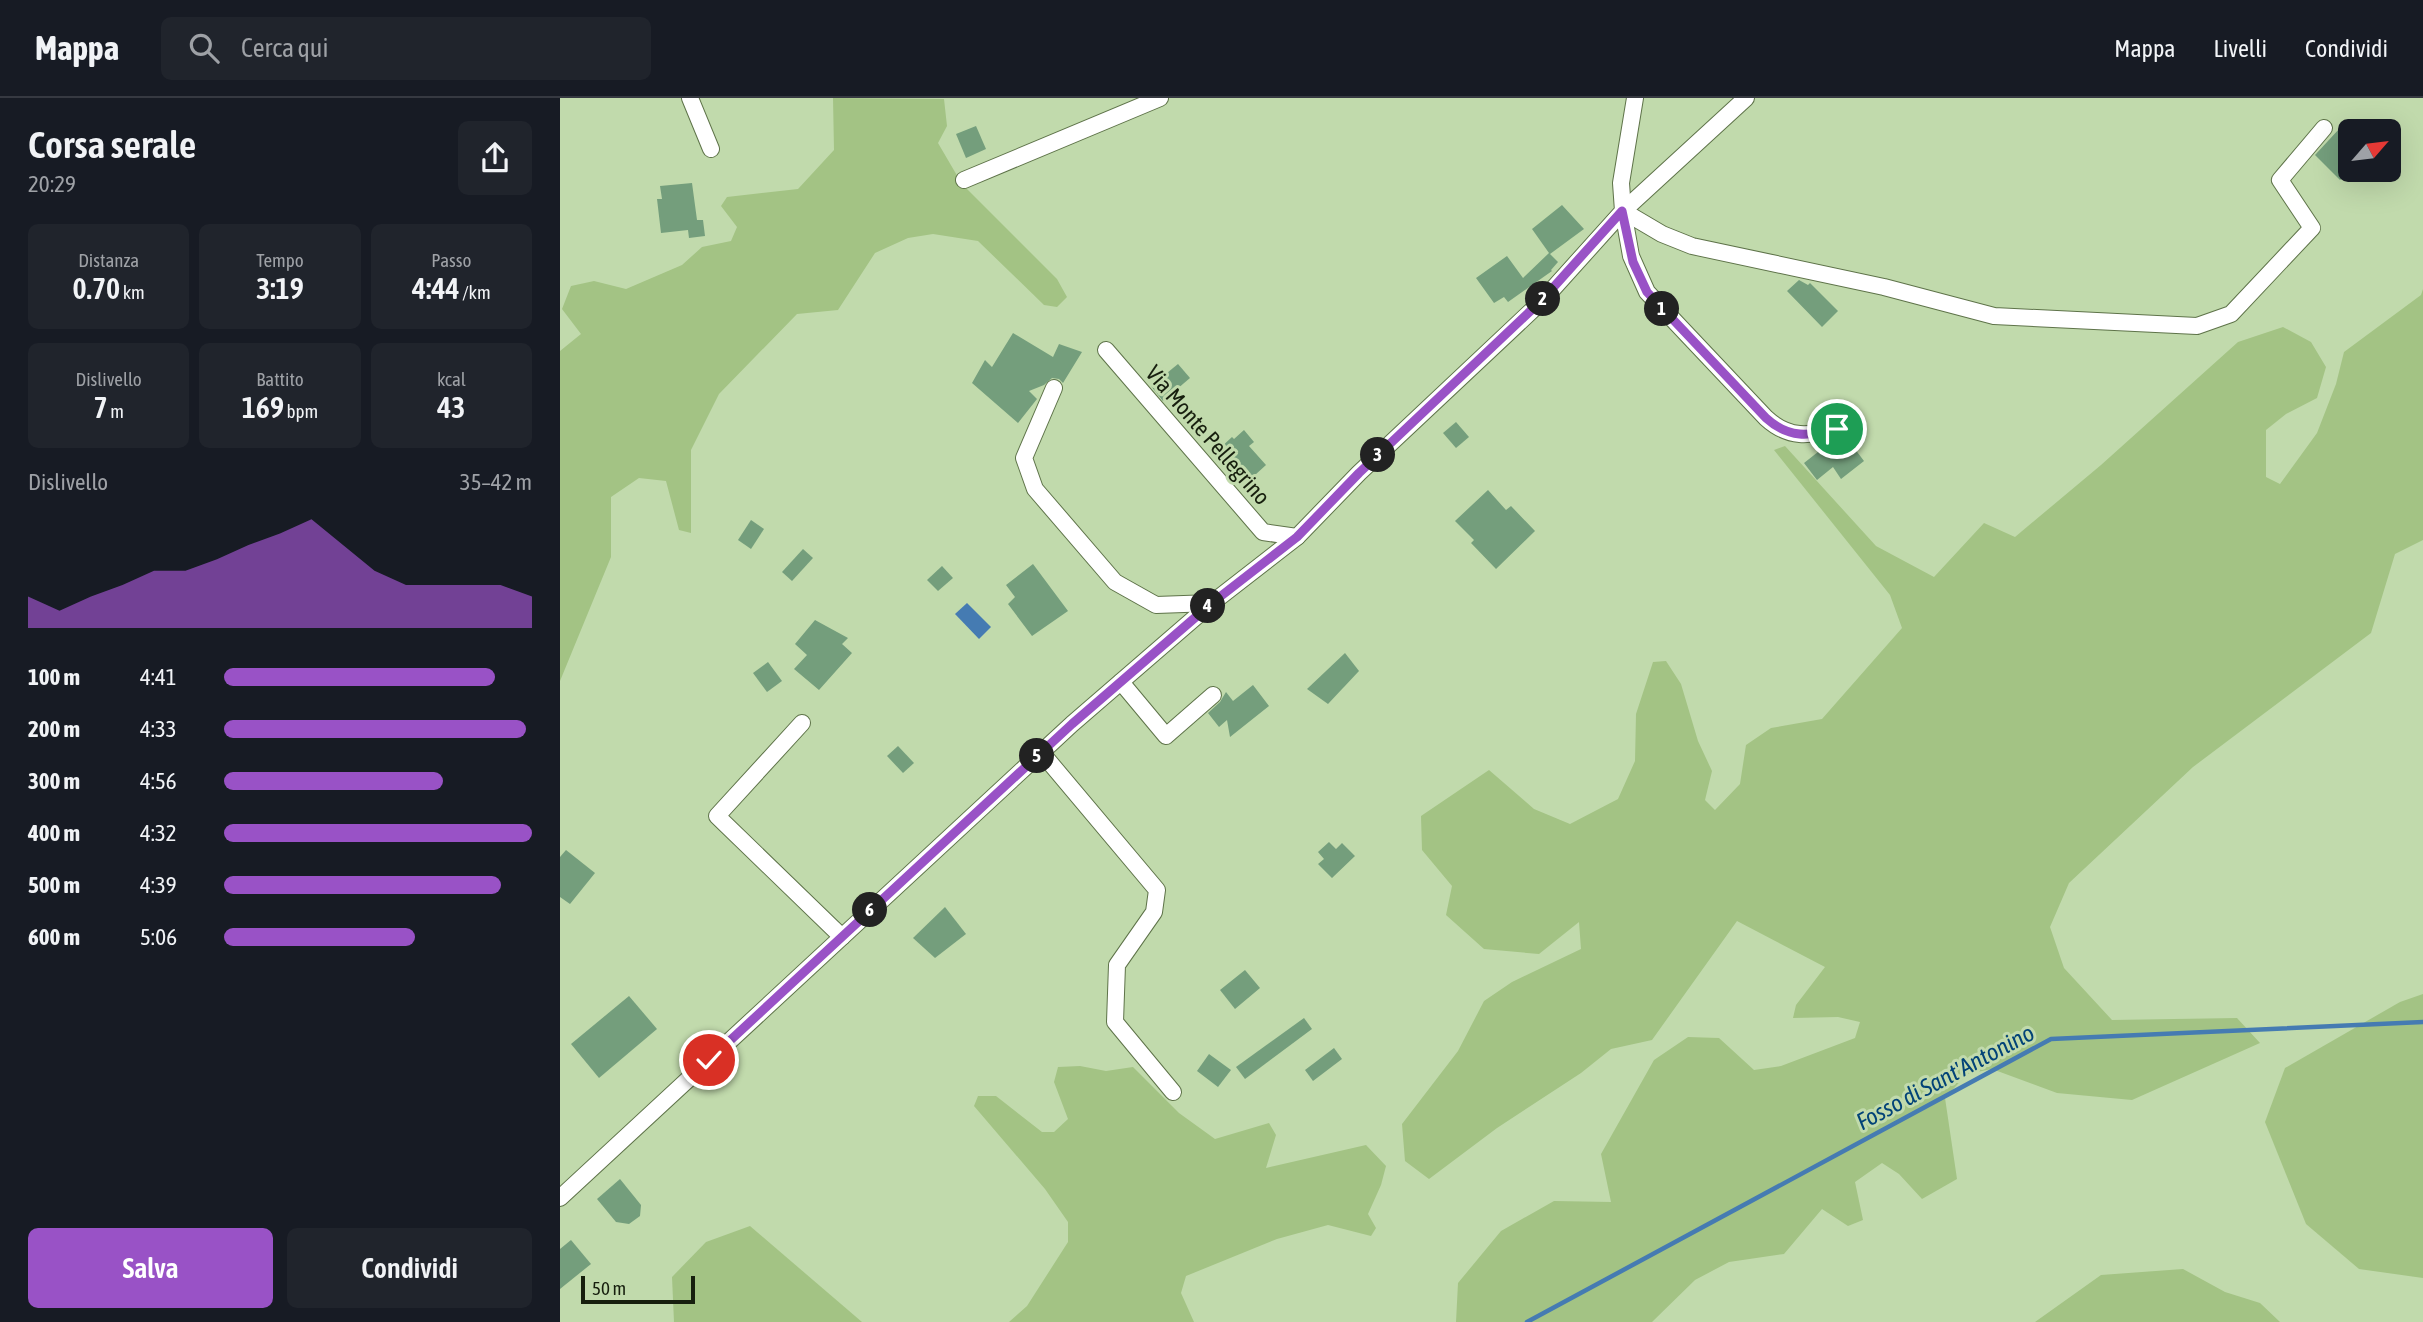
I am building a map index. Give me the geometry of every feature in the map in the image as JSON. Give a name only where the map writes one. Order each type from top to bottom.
[{"type":"street","points":[[690,98],[711,149]]},
{"type":"street","points":[[964,180],[1160,98]]},
{"type":"street","points":[[1635,98],[1621,183],[1622,211],[1633,262],[1647,292],[1766,418],[1785,432],[1810,435],[1837,429]]},
{"type":"street","points":[[560,1198],[1041,752],[1212,603],[1297,537],[1359,473],[1542,300],[1622,211],[1746,98]]},
{"type":"street","points":[[1622,211],[1662,234],[1692,246],[1884,287],[1994,316],[2197,326],[2231,314],[2312,228],[2280,180],[2324,128]]},
{"type":"street","name":"Via Monte Pellegrino","points":[[1105,350],[1263,532],[1297,537]]},
{"type":"street","points":[[1055,388],[1024,458],[1035,489],[1115,582],[1156,605],[1212,603]]},
{"type":"street","points":[[1121,681],[1166,736],[1213,695]]},
{"type":"street","points":[[802,723],[716,816],[842,937]]},
{"type":"street","points":[[1041,752],[1157,890],[1154,912],[1117,965],[1115,1023],[1173,1092]]},
{"type":"green space","points":[[833,98],[944,99],[947,126],[938,143],[962,184],[1057,279],[1067,297],[1057,307],[1044,305],[978,241],[933,234],[908,238],[875,253],[838,310],[797,314],[719,394],[691,450],[691,533],[679,530],[666,481],[639,478],[611,497],[611,557],[560,681],[560,351],[581,334],[562,309],[571,286],[594,281],[626,289],[682,265],[702,247],[731,241],[737,227],[721,206],[727,197],[798,189],[834,150]]},
{"type":"green space","points":[[2423,289],[2423,540],[2395,554],[2371,633],[2193,767],[2069,883],[2050,927],[2064,968],[2112,1020],[2237,1018],[2260,1043],[2132,1100],[2057,1093],[1992,1069],[1967,1074],[1945,1098],[1957,1179],[1922,1199],[1899,1174],[1882,1163],[1855,1182],[1863,1220],[1848,1226],[1822,1209],[1784,1254],[1729,1262],[1695,1280],[1652,1322],[1456,1322],[1458,1283],[1501,1231],[1554,1201],[1611,1202],[1601,1154],[1654,1060],[1688,1037],[1719,1038],[1754,1070],[1781,1066],[1855,1038],[1860,1022],[1838,1017],[1793,1018],[1796,1005],[1825,967],[1737,921],[1652,1040],[1611,1049],[1429,1179],[1405,1161],[1402,1124],[1458,1051],[1484,1001],[1512,982],[1581,949],[1579,922],[1539,954],[1484,949],[1446,915],[1452,886],[1422,850],[1421,816],[1489,770],[1534,809],[1570,824],[1618,799],[1635,761],[1636,714],[1653,662],[1666,661],[1681,684],[1698,741],[1712,771],[1705,800],[1715,810],[1740,784],[1746,745],[1771,728],[1822,719],[1902,628],[1890,595],[1774,450],[1785,446],[1876,546],[1934,577],[1984,523],[2015,537],[2101,465],[2238,342],[2283,327],[2311,342],[2326,367],[2317,398],[2286,414],[2266,430],[2266,477],[2280,484],[2317,433],[2336,384],[2344,352],[2421,295]]},
{"type":"green space","points":[[2423,994],[2423,1278],[2359,1269],[2306,1224],[2265,1122],[2285,1068],[2400,1002]]},
{"type":"green space","points":[[1080,1066],[1106,1071],[1133,1067],[1179,1113],[1215,1139],[1269,1123],[1276,1135],[1266,1168],[1366,1145],[1386,1166],[1368,1214],[1376,1228],[1371,1236],[1328,1225],[1277,1239],[1186,1276],[1181,1293],[1194,1322],[1009,1322],[1027,1306],[1068,1242],[1068,1222],[1045,1189],[974,1106],[978,1096],[996,1096],[1042,1132],[1054,1132],[1068,1119],[1054,1082],[1058,1067]]},
{"type":"green space","points":[[750,1226],[862,1322],[674,1322],[672,1277],[706,1242]]},
{"type":"green space","points":[[2183,1269],[2225,1292],[2260,1303],[2280,1322],[2035,1322],[2101,1275]]},
{"type":"water","points":[[967,603],[991,627],[979,639],[955,614]]},
{"type":"building","points":[[976,126],[986,149],[966,158],[956,134]]},
{"type":"building","points":[[2338,130],[2338,178],[2315,155]]},
{"type":"building","points":[[692,183],[697,220],[703,220],[705,236],[689,238],[688,230],[661,233],[657,199],[662,199],[660,186]]},
{"type":"building","points":[[1562,205],[1584,229],[1550,254],[1558,262],[1552,271],[1508,302],[1504,297],[1494,303],[1476,278],[1507,256],[1523,278],[1549,253],[1532,229]]},
{"type":"building","points":[[1799,280],[1808,285],[1810,283],[1838,311],[1822,327],[1787,291]]},
{"type":"building","points":[[1013,333],[1053,357],[1059,344],[1082,352],[1063,383],[1052,378],[1044,385],[1029,391],[1037,399],[1018,423],[972,383],[985,360],[992,367]]},
{"type":"building","points":[[1178,364],[1190,378],[1163,401],[1151,386]]},
{"type":"building","points":[[1456,422],[1469,437],[1456,448],[1443,433]]},
{"type":"building","points":[[1244,430],[1254,442],[1249,446],[1266,465],[1244,485],[1226,466],[1229,464],[1217,451]]},
{"type":"building","points":[[1845,436],[1864,461],[1841,479],[1833,467],[1817,480],[1804,463]]},
{"type":"building","points":[[1488,490],[1506,510],[1511,506],[1535,531],[1496,569],[1471,543],[1474,540],[1455,521]]},
{"type":"building","points":[[751,520],[764,529],[751,549],[738,540]]},
{"type":"building","points":[[803,549],[813,558],[792,581],[782,572]]},
{"type":"building","points":[[1033,564],[1068,611],[1032,636],[1008,604],[1015,597],[1006,585]]},
{"type":"building","points":[[942,566],[953,578],[938,591],[927,580]]},
{"type":"building","points":[[815,620],[848,638],[842,644],[852,653],[819,690],[794,669],[807,655],[795,644]]},
{"type":"building","points":[[1345,653],[1359,671],[1328,704],[1307,689]]},
{"type":"building","points":[[768,662],[782,681],[767,692],[753,673]]},
{"type":"building","points":[[1253,685],[1269,706],[1230,737],[1227,720],[1219,727],[1208,713],[1226,692],[1233,701]]},
{"type":"building","points":[[898,746],[914,763],[903,773],[887,756]]},
{"type":"building","points":[[1329,842],[1336,849],[1342,843],[1355,856],[1332,878],[1318,864],[1324,859],[1318,852]]},
{"type":"building","points":[[566,850],[595,873],[570,904],[560,897],[560,857]]},
{"type":"building","points":[[945,907],[966,934],[935,958],[913,938]]},
{"type":"building","points":[[1245,970],[1260,988],[1235,1009],[1220,990]]},
{"type":"building","points":[[629,996],[657,1029],[599,1078],[571,1044]]},
{"type":"building","points":[[1304,1018],[1312,1029],[1245,1079],[1236,1067]]},
{"type":"building","points":[[1334,1048],[1342,1059],[1313,1081],[1305,1070]]},
{"type":"building","points":[[1209,1054],[1231,1070],[1218,1087],[1197,1071]]},
{"type":"building","points":[[620,1179],[641,1205],[640,1216],[629,1224],[616,1222],[597,1199]]},
{"type":"building","points":[[571,1240],[591,1264],[560,1289],[560,1249]]},
{"type":"waterway","name":"Fosso di Sant'Antonino","points":[[1527,1322],[2051,1039],[2423,1022]]},
{"type":"route","points":[[709,1060],[1072,724],[1212,603],[1297,537],[1359,473],[1542,300],[1622,211],[1633,262],[1647,292],[1766,418],[1791,434],[1810,435],[1837,429]]}]
